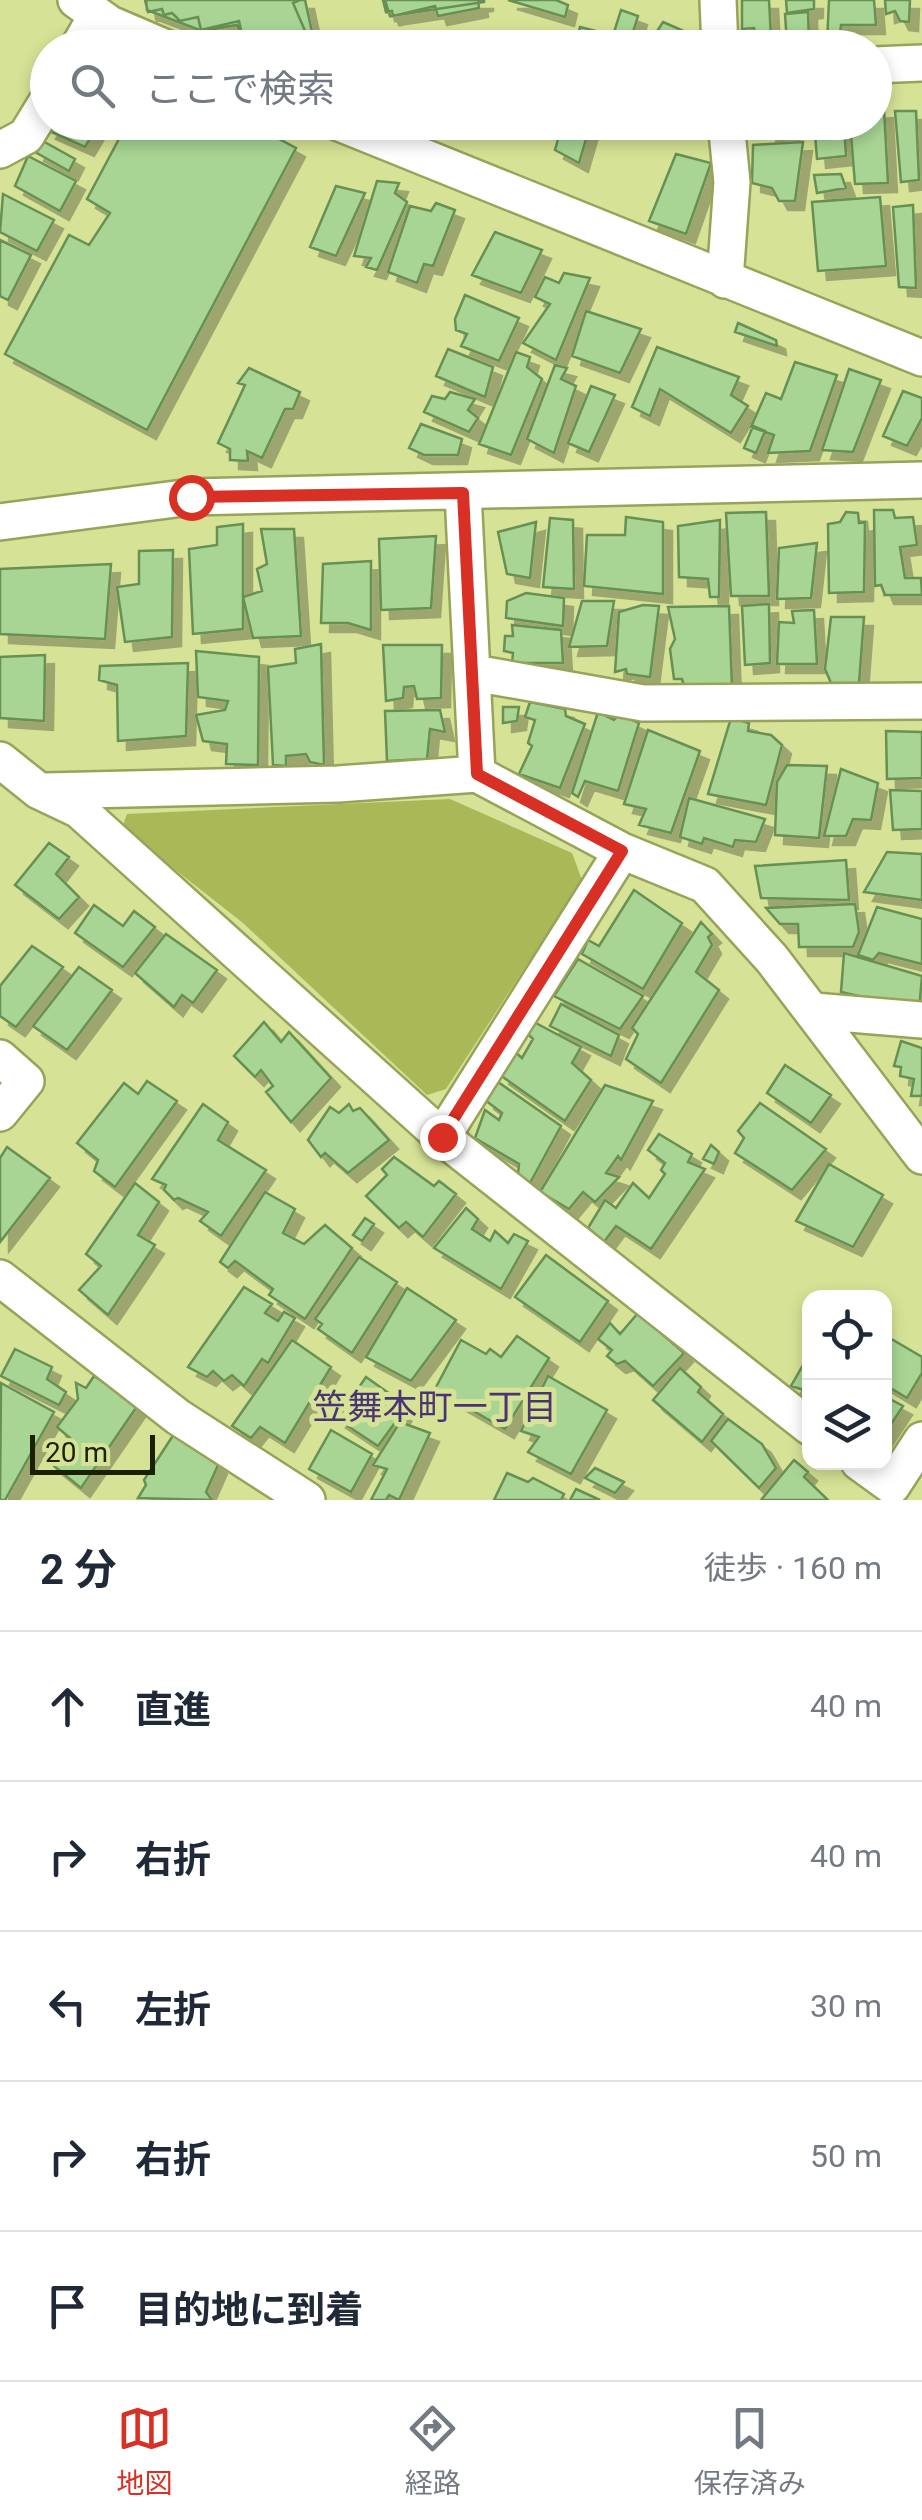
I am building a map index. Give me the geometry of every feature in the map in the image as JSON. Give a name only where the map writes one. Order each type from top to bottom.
[{"type":"street","points":[[718,0],[719,30]]},
{"type":"street","points":[[87,7],[131,30]]},
{"type":"street","points":[[892,64],[922,63]]},
{"type":"street","points":[[0,150],[26,136],[30,129]]},
{"type":"street","points":[[381,140],[922,358]]},
{"type":"street","points":[[725,280],[732,182],[728,140]]},
{"type":"street","points":[[0,522],[191,497],[922,480]]},
{"type":"street","points":[[463,493],[477,774]]},
{"type":"street","points":[[474,673],[643,703],[922,701]]},
{"type":"street","points":[[0,760],[39,791],[79,810],[442,1137],[802,1421]]},
{"type":"street","points":[[39,791],[338,784],[477,774],[622,851],[705,885],[814,1012],[922,1156]]},
{"type":"street","points":[[442,1137],[622,851]]},
{"type":"street","points":[[814,1012],[922,1020]]},
{"type":"street","points":[[0,1058],[26,1080],[0,1113]]},
{"type":"street","points":[[0,1278],[178,1416],[307,1500]]},
{"type":"street","points":[[870,1470],[892,1486],[916,1460]]},
{"type":"green space","points":[[450,799],[572,853],[582,880],[446,1089],[427,1095],[243,923],[122,828],[127,814]]},
{"type":"building","points":[[145,0],[305,0],[312,30],[241,30],[239,21],[201,30],[198,17],[180,21],[172,13],[164,15],[162,9],[148,12]]},
{"type":"building","points":[[146,0],[300,0],[293,3],[305,30],[239,30],[237,25],[199,30],[147,10]]},
{"type":"building","points":[[383,0],[478,0],[479,8],[438,16],[435,6],[393,16],[392,11],[386,12]]},
{"type":"building","points":[[385,0],[484,0],[484,2],[390,16]]},
{"type":"building","points":[[508,0],[556,0],[568,5],[565,17]]},
{"type":"building","points":[[742,0],[769,0],[771,30],[742,29]]},
{"type":"building","points":[[786,0],[814,0],[814,9],[787,13]]},
{"type":"building","points":[[829,0],[874,0],[876,25],[841,25],[840,30],[828,30]]},
{"type":"building","points":[[885,0],[910,0],[909,22],[900,21],[895,11],[886,14]]},
{"type":"building","points":[[621,10],[638,16],[634,30],[615,30]]},
{"type":"building","points":[[808,12],[809,30],[786,30],[785,14]]},
{"type":"building","points":[[663,22],[681,30],[658,30]]},
{"type":"building","points":[[895,111],[916,111],[919,180],[901,182]]},
{"type":"building","points":[[41,140],[75,159],[69,171],[35,152]]},
{"type":"building","points":[[69,140],[89,140],[85,147]]},
{"type":"building","points":[[118,140],[281,140],[296,148],[147,430],[5,354],[69,235],[89,245],[110,213],[87,199]]},
{"type":"building","points":[[558,140],[586,140],[579,163],[555,150]]},
{"type":"building","points":[[815,140],[845,140],[846,156],[817,159]]},
{"type":"building","points":[[851,140],[886,140],[888,183],[855,184]]},
{"type":"building","points":[[803,142],[795,201],[779,201],[772,188],[752,183],[753,145]]},
{"type":"building","points":[[676,154],[711,163],[686,234],[649,221]]},
{"type":"building","points":[[28,156],[76,181],[60,211],[15,186]]},
{"type":"building","points":[[841,174],[846,188],[817,193],[814,175]]},
{"type":"building","points":[[377,181],[399,183],[395,193],[407,202],[377,270],[366,267],[371,258],[354,256]]},
{"type":"building","points":[[336,186],[365,193],[336,256],[310,247]]},
{"type":"building","points":[[3,194],[54,220],[37,251],[0,232]]},
{"type":"building","points":[[880,197],[886,266],[818,271],[812,202]]},
{"type":"building","points":[[436,203],[455,210],[433,266],[424,264],[417,283],[388,272],[410,206],[431,211]]},
{"type":"building","points":[[913,205],[916,288],[899,287],[893,207]]},
{"type":"building","points":[[495,232],[542,250],[521,293],[472,275]]},
{"type":"building","points":[[0,240],[31,255],[8,300],[0,296]]},
{"type":"building","points":[[564,273],[590,278],[556,360],[523,343],[550,304],[535,297],[545,277],[559,283]]},
{"type":"building","points":[[465,295],[519,318],[499,361],[461,346],[467,334],[456,330],[455,319]]},
{"type":"building","points":[[586,311],[641,329],[620,373],[572,356]]},
{"type":"building","points":[[738,323],[776,340],[777,346],[735,332]]},
{"type":"building","points":[[657,347],[739,377],[731,395],[748,406],[731,433],[660,389],[650,416],[632,407]]},
{"type":"building","points":[[448,349],[493,367],[485,397],[436,376]]},
{"type":"building","points":[[516,352],[530,357],[527,367],[542,379],[511,455],[479,444]]},
{"type":"building","points":[[795,362],[837,375],[810,451],[768,453],[774,435],[751,427],[766,393],[781,399]]},
{"type":"building","points":[[555,365],[567,368],[561,379],[576,386],[554,453],[527,439]]},
{"type":"building","points":[[249,368],[300,392],[293,409],[285,409],[262,458],[247,451],[248,461],[230,460],[230,449],[218,443],[245,385],[238,383]]},
{"type":"building","points":[[849,369],[881,380],[853,452],[822,450]]},
{"type":"building","points":[[591,386],[615,395],[589,452],[568,443]]},
{"type":"building","points":[[903,391],[922,398],[922,418],[907,446],[883,436]]},
{"type":"building","points":[[450,392],[475,399],[468,410],[478,418],[469,432],[424,412],[432,396],[445,399]]},
{"type":"building","points":[[421,424],[462,439],[458,455],[424,455],[409,448]]},
{"type":"building","points":[[753,426],[765,431],[756,453],[744,448]]},
{"type":"building","points":[[874,510],[893,510],[895,518],[913,517],[917,545],[900,547],[905,578],[921,578],[922,595],[885,595],[881,585],[875,586]]},
{"type":"building","points":[[766,512],[769,596],[731,596],[726,513]]},
{"type":"building","points":[[846,512],[858,513],[859,523],[865,522],[864,592],[829,593],[828,524],[840,522]]},
{"type":"building","points":[[626,517],[663,522],[663,594],[584,586],[587,535],[625,535]]},
{"type":"building","points":[[550,518],[573,520],[574,589],[543,587]]},
{"type":"building","points":[[720,520],[719,597],[710,597],[708,579],[679,577],[678,526]]},
{"type":"building","points":[[536,522],[530,578],[507,574],[498,532]]},
{"type":"building","points":[[243,524],[243,629],[193,634],[189,549],[217,545],[217,527]]},
{"type":"building","points":[[261,529],[294,529],[301,636],[253,638],[243,597],[262,591],[257,569],[267,564]]},
{"type":"building","points":[[436,536],[431,608],[381,610],[379,539]]},
{"type":"building","points":[[817,543],[811,598],[777,599],[779,548]]},
{"type":"building","points":[[173,550],[172,637],[125,642],[117,587],[139,584],[139,551]]},
{"type":"building","points":[[371,561],[371,630],[348,623],[321,623],[323,564]]},
{"type":"building","points":[[111,564],[105,639],[0,634],[0,569]]},
{"type":"building","points":[[526,593],[564,598],[563,626],[506,618],[507,601]]},
{"type":"building","points":[[582,601],[614,601],[607,646],[569,647]]},
{"type":"building","points":[[769,604],[770,663],[745,665],[742,606]]},
{"type":"building","points":[[643,605],[659,606],[650,677],[627,674],[626,669],[615,672],[619,612]]},
{"type":"building","points":[[729,606],[732,688],[686,691],[682,679],[674,679],[670,649],[675,639],[668,607]]},
{"type":"building","points":[[814,610],[817,664],[777,664],[779,622],[794,623],[792,611]]},
{"type":"building","points":[[831,617],[864,617],[859,683],[831,683],[825,669]]},
{"type":"building","points":[[512,625],[561,630],[563,663],[512,663],[513,653],[504,651],[505,636],[513,636]]},
{"type":"building","points":[[321,644],[324,765],[310,762],[306,754],[286,756],[286,766],[273,765],[268,667],[296,663],[295,649]]},
{"type":"building","points":[[383,645],[442,645],[441,698],[417,699],[414,686],[404,687],[403,698],[386,701]]},
{"type":"building","points":[[196,651],[259,657],[258,765],[226,764],[227,744],[203,741],[196,715],[225,710],[228,701],[198,697]]},
{"type":"building","points":[[45,655],[44,721],[0,718],[0,657]]},
{"type":"building","points":[[188,663],[186,736],[118,741],[117,685],[99,680],[100,666]]},
{"type":"building","points":[[530,702],[565,709],[566,716],[585,724],[560,788],[519,774],[532,746],[528,743],[535,720],[525,717]]},
{"type":"building","points":[[503,707],[519,707],[517,721],[503,723]]},
{"type":"building","points":[[440,710],[445,732],[430,729],[427,759],[387,761],[385,711]]},
{"type":"building","points":[[598,712],[614,720],[619,714],[639,723],[618,791],[585,781],[578,797],[572,793]]},
{"type":"building","points":[[731,718],[749,723],[748,731],[771,735],[782,745],[766,805],[708,794]]},
{"type":"building","points":[[648,730],[700,751],[671,833],[639,825],[646,809],[624,804]]},
{"type":"building","points":[[886,731],[922,732],[922,778],[887,779]]},
{"type":"building","points":[[787,765],[827,766],[819,838],[775,835],[777,782]]},
{"type":"building","points":[[841,769],[878,783],[871,820],[853,819],[846,836],[824,836]]},
{"type":"building","points":[[890,790],[922,791],[922,829],[893,830]]},
{"type":"building","points":[[689,798],[765,819],[756,842],[735,840],[733,847],[704,838],[702,844],[680,837]]},
{"type":"building","points":[[49,843],[69,857],[56,874],[79,897],[59,919],[15,885]]},
{"type":"building","points":[[887,852],[922,854],[922,900],[864,892]]},
{"type":"building","points":[[846,860],[849,900],[761,898],[755,866]]},
{"type":"building","points":[[634,890],[682,923],[643,989],[582,954],[588,940],[599,946]]},
{"type":"building","points":[[855,904],[859,932],[853,947],[799,947],[798,924],[780,924],[766,908]]},
{"type":"building","points":[[94,905],[123,926],[134,911],[155,927],[123,967],[75,933]]},
{"type":"building","points":[[877,907],[922,919],[922,964],[879,953],[873,960],[858,955]]},
{"type":"building","points":[[701,922],[712,934],[708,937],[712,945],[696,972],[719,990],[661,1083],[626,1059],[638,1034],[632,1028]]},
{"type":"building","points":[[166,934],[217,970],[193,1003],[182,995],[174,1007],[135,973]]},
{"type":"building","points":[[32,946],[63,967],[16,1027],[0,1016],[0,986]]},
{"type":"building","points":[[844,953],[922,976],[919,1010],[841,992]]},
{"type":"building","points":[[578,959],[643,996],[620,1029],[554,996]]},
{"type":"building","points":[[79,967],[112,990],[67,1050],[33,1026]]},
{"type":"building","points":[[561,1004],[619,1035],[611,1056],[550,1026]]},
{"type":"building","points":[[532,1021],[581,1047],[572,1063],[591,1080],[565,1121],[500,1075],[513,1050],[522,1058],[533,1039],[527,1033]]},
{"type":"building","points":[[264,1022],[281,1042],[289,1032],[331,1078],[291,1122],[266,1092],[273,1086],[261,1070],[255,1077],[234,1056]]},
{"type":"building","points":[[901,1041],[922,1048],[922,1096],[911,1096],[914,1079],[900,1076],[901,1067],[894,1066]]},
{"type":"building","points":[[785,1065],[831,1095],[811,1123],[767,1093]]},
{"type":"building","points":[[147,1081],[177,1101],[115,1187],[94,1171],[98,1160],[77,1143],[124,1083],[138,1094]]},
{"type":"building","points":[[498,1082],[561,1126],[530,1183],[518,1174],[519,1164],[475,1138],[485,1110],[499,1120],[502,1113],[485,1100]]},
{"type":"building","points":[[605,1085],[653,1101],[621,1160],[618,1156],[606,1173],[619,1177],[595,1202],[583,1192],[569,1209],[540,1192]]},
{"type":"building","points":[[760,1103],[826,1149],[792,1190],[735,1153],[744,1138],[738,1131]]},
{"type":"building","points":[[203,1104],[228,1122],[218,1140],[266,1170],[221,1236],[200,1221],[208,1212],[178,1198],[174,1200],[164,1190],[166,1185],[152,1179]]},
{"type":"building","points":[[349,1104],[353,1111],[360,1108],[389,1140],[348,1173],[325,1153],[321,1157],[308,1140],[330,1107],[339,1113]]},
{"type":"building","points":[[659,1134],[692,1154],[688,1162],[705,1169],[651,1249],[616,1226],[604,1242],[588,1228],[605,1200],[616,1208],[633,1183],[649,1198],[665,1174],[661,1170],[665,1163],[648,1150]]},
{"type":"building","points":[[711,1145],[719,1152],[714,1164],[703,1159]]},
{"type":"building","points":[[7,1147],[50,1178],[0,1242],[0,1158]]},
{"type":"building","points":[[394,1157],[434,1186],[439,1181],[456,1194],[423,1237],[406,1222],[399,1228],[366,1196],[387,1175],[382,1169]]},
{"type":"building","points":[[829,1164],[883,1195],[853,1247],[796,1221]]},
{"type":"building","points":[[135,1183],[159,1202],[138,1235],[155,1245],[108,1315],[79,1290],[101,1266],[86,1254]]},
{"type":"building","points":[[265,1192],[295,1209],[283,1233],[304,1244],[325,1225],[352,1248],[305,1319],[269,1295],[273,1289],[235,1261],[228,1268],[220,1262]]},
{"type":"building","points":[[466,1208],[478,1219],[472,1229],[490,1241],[495,1231],[508,1243],[514,1234],[528,1241],[501,1289],[434,1248]]},
{"type":"building","points":[[365,1218],[374,1224],[362,1241],[353,1235]]},
{"type":"building","points":[[546,1255],[608,1301],[580,1342],[515,1297]]},
{"type":"building","points":[[359,1257],[397,1282],[352,1353],[318,1329],[322,1324],[315,1319]]},
{"type":"building","points":[[244,1287],[272,1304],[265,1313],[278,1321],[284,1312],[295,1318],[268,1363],[262,1359],[244,1386],[232,1375],[224,1381],[213,1371],[207,1377],[188,1367]]},
{"type":"building","points":[[407,1288],[456,1320],[411,1381],[366,1357]]},
{"type":"building","points":[[638,1313],[684,1353],[653,1386],[625,1361],[617,1364],[607,1356],[612,1350],[598,1339],[610,1323],[620,1334]]},
{"type":"building","points":[[517,1336],[549,1358],[505,1429],[435,1389],[461,1340],[486,1354],[490,1349],[501,1357]]},
{"type":"building","points":[[892,1339],[922,1357],[922,1373],[907,1398],[892,1389]]},
{"type":"building","points":[[292,1340],[331,1367],[285,1443],[260,1427],[251,1438],[232,1426]]},
{"type":"building","points":[[15,1349],[52,1367],[47,1379],[66,1392],[59,1405],[1,1376]]},
{"type":"building","points":[[802,1367],[802,1389],[791,1386]]},
{"type":"building","points":[[680,1368],[701,1387],[698,1392],[723,1414],[702,1442],[653,1400]]},
{"type":"building","points":[[94,1376],[138,1405],[81,1488],[54,1466],[52,1456],[70,1438],[57,1427],[78,1399],[76,1383],[86,1388]]},
{"type":"building","points":[[548,1376],[607,1410],[571,1474],[528,1452],[539,1437],[521,1431]]},
{"type":"building","points":[[366,1377],[407,1406],[378,1446],[337,1419]]},
{"type":"building","points":[[1,1383],[54,1412],[5,1500],[0,1500]]},
{"type":"building","points":[[892,1400],[903,1406],[892,1423]]},
{"type":"building","points":[[728,1419],[762,1444],[776,1468],[759,1488],[711,1441]]},
{"type":"building","points":[[400,1422],[430,1433],[399,1500],[389,1495],[386,1500],[371,1500],[387,1469],[373,1465]]},
{"type":"building","points":[[331,1430],[372,1454],[351,1492],[309,1469]]},
{"type":"building","points":[[174,1434],[218,1465],[206,1492],[212,1500],[138,1498],[146,1485],[144,1480]]},
{"type":"building","points":[[794,1460],[808,1472],[804,1477],[828,1500],[761,1500]]},
{"type":"building","points":[[595,1468],[624,1482],[615,1493],[585,1478]]},
{"type":"building","points":[[507,1473],[528,1482],[533,1478],[564,1494],[561,1500],[494,1500]]},
{"type":"building","points":[[576,1489],[600,1500],[570,1500]]},
{"type":"district","name":"笠舞本町一丁目","points":[[435,1407]]},
{"type":"route","points":[[191,497],[463,493],[477,774],[552,810],[622,851],[442,1137]]}]
